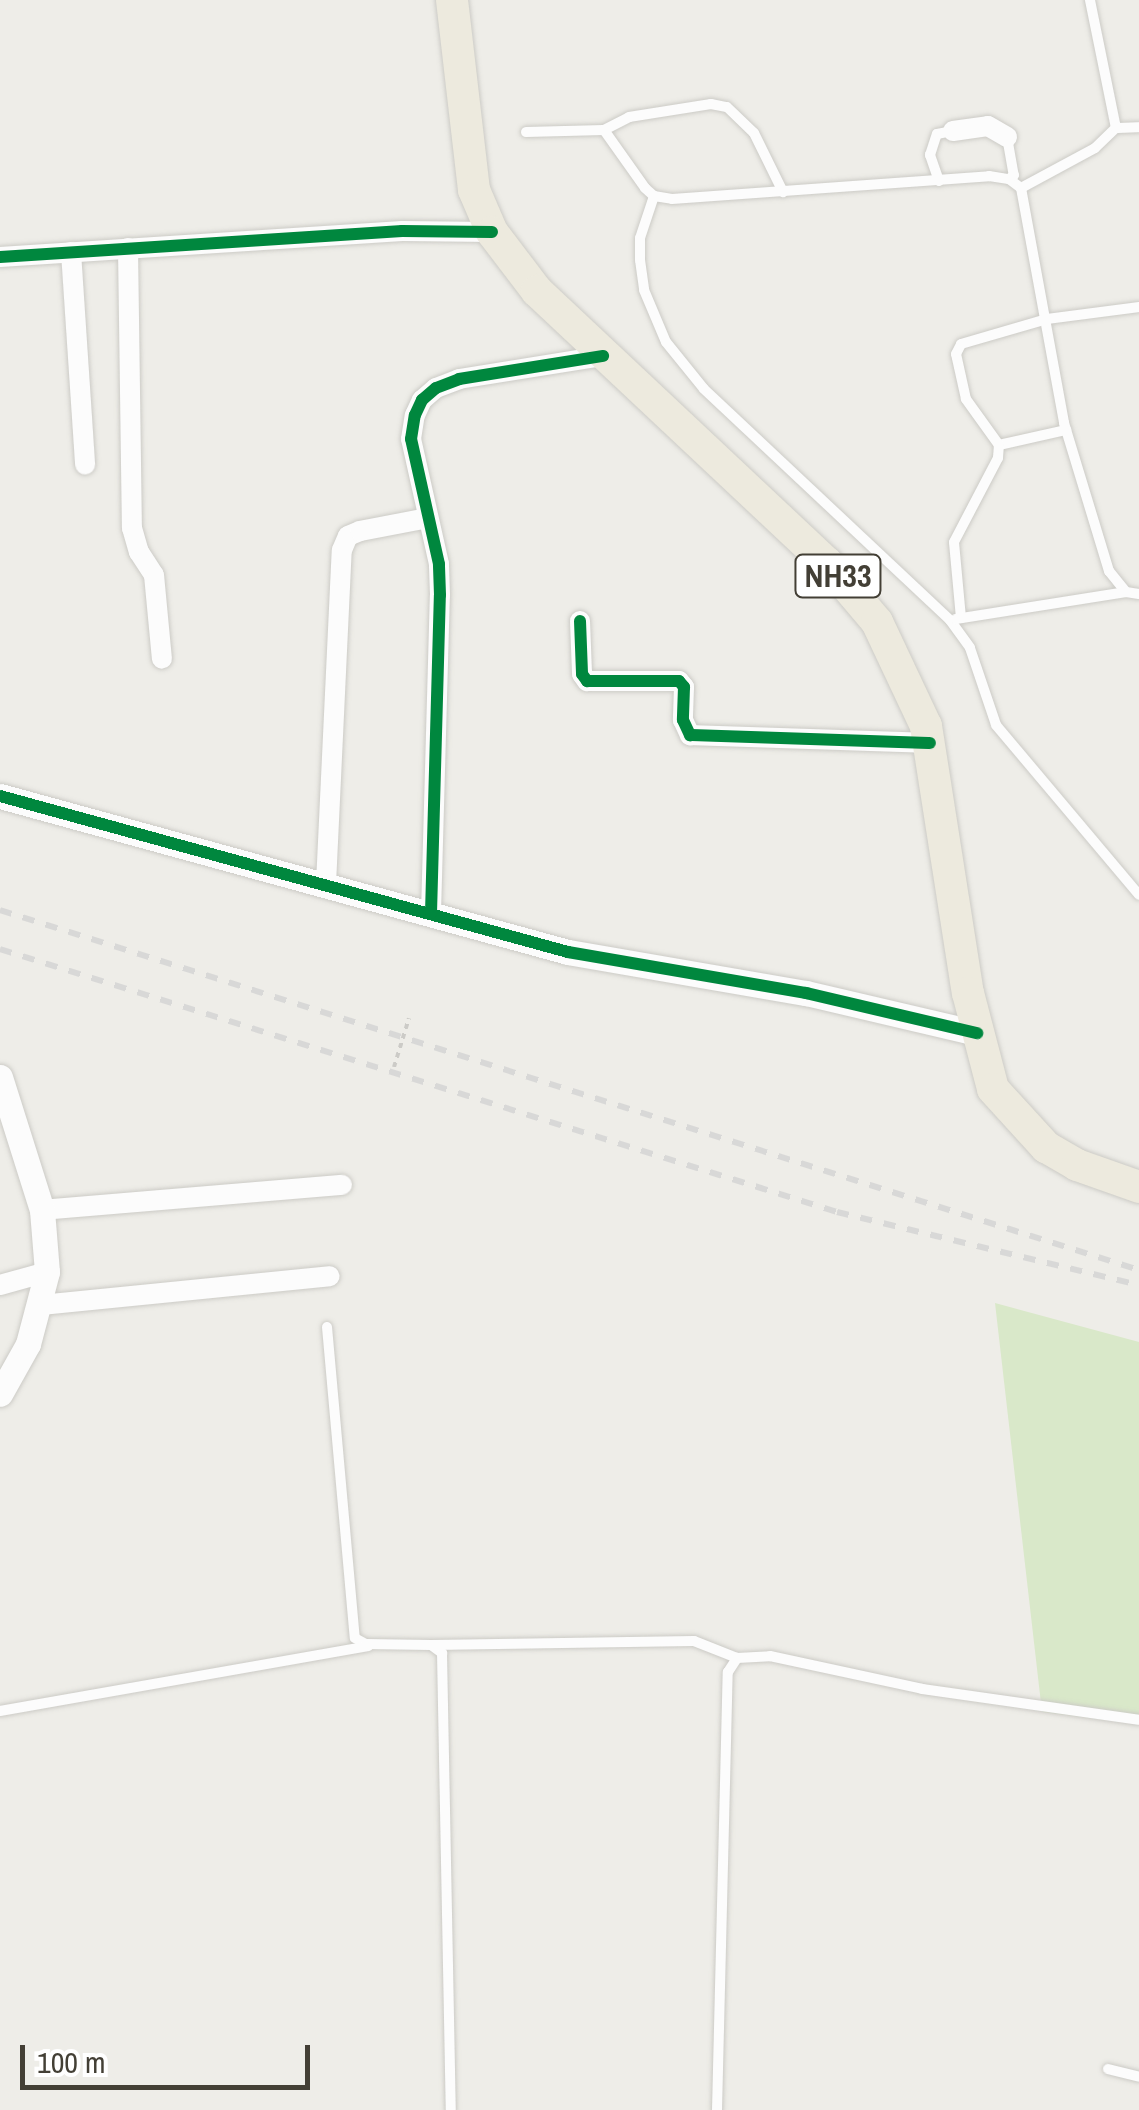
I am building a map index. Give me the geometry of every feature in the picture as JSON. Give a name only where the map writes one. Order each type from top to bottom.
[{"type":"highway","name":"NH33","points":[[452,0],[474,190],[492,232],[537,291],[826,563],[877,622],[926,726],[976,1033],[993,1088],[1036,1138],[1077,1165],[1139,1187]]},
{"type":"street","points":[[953,131],[988,126],[1007,137]]},
{"type":"street","points":[[0,256],[402,230],[492,232]]},
{"type":"street","points":[[128,248],[132,528],[139,552],[154,575],[162,659]]},
{"type":"street","points":[[70,252],[85,465]]},
{"type":"street","points":[[430,913],[440,595],[411,439],[422,400],[436,388],[459,379],[603,356]]},
{"type":"street","points":[[326,884],[342,550],[348,536],[360,531],[428,518]]},
{"type":"street","points":[[580,621],[582,674],[587,681],[680,681],[684,687],[683,720],[690,735],[930,744]]},
{"type":"street","points":[[0,796],[568,952],[806,993],[976,1033]]},
{"type":"street","points":[[0,1077],[42,1210],[48,1272],[28,1344],[0,1394]]},
{"type":"street","points":[[42,1210],[342,1185]]},
{"type":"street","points":[[0,1284],[48,1272]]},
{"type":"street","points":[[41,1305],[330,1276]]},
{"type":"lane","points":[[1090,0],[1116,128]]},
{"type":"lane","points":[[526,132],[604,130],[630,117],[711,104],[727,107],[754,133],[782,192]]},
{"type":"lane","points":[[1021,188],[1095,148],[1116,128],[1139,127]]},
{"type":"lane","points":[[604,130],[654,196]]},
{"type":"lane","points":[[939,181],[930,155],[937,134],[953,131]]},
{"type":"lane","points":[[1007,137],[1014,176],[1010,179]]},
{"type":"lane","points":[[654,196],[1010,179],[1021,188],[1066,430],[1109,570],[1126,592]]},
{"type":"lane","points":[[654,196],[640,238],[640,260],[644,290],[666,342],[704,390],[956,619],[996,725],[1139,895]]},
{"type":"lane","points":[[956,619],[957,528],[998,458],[1000,445],[966,399],[956,354],[960,344],[1046,318],[1139,307]]},
{"type":"lane","points":[[1000,445],[1066,430]]},
{"type":"lane","points":[[956,619],[1126,592],[1139,594]]},
{"type":"lane","points":[[327,1328],[352,1623],[355,1638],[376,1645]]},
{"type":"lane","points":[[0,1711],[376,1645],[694,1641],[737,1658],[770,1656],[922,1689],[1139,1720]]},
{"type":"lane","points":[[431,1645],[442,1653],[444,1670],[451,2110]]},
{"type":"lane","points":[[717,2110],[728,1672],[737,1658]]},
{"type":"lane","points":[[1108,2069],[1139,2078]]},
{"type":"path","points":[[394,1067],[409,1018]]},
{"type":"green space","points":[[995,1303],[1139,1342],[1139,1724],[1042,1712]]},
{"type":"railway","points":[[0,910],[1139,1270]]},
{"type":"railway","points":[[0,949],[837,1212],[1139,1285]]},
{"type":"cycle path","points":[[0,257],[402,231],[492,232]]},
{"type":"cycle path","points":[[431,913],[440,595],[439,564],[411,439],[415,415],[422,400],[436,388],[459,379],[603,356]]},
{"type":"cycle path","points":[[580,621],[582,674],[587,681],[679,681],[684,687],[683,720],[690,735],[930,743]]},
{"type":"cycle path","points":[[0,796],[568,952],[806,993],[977,1033]]}]
